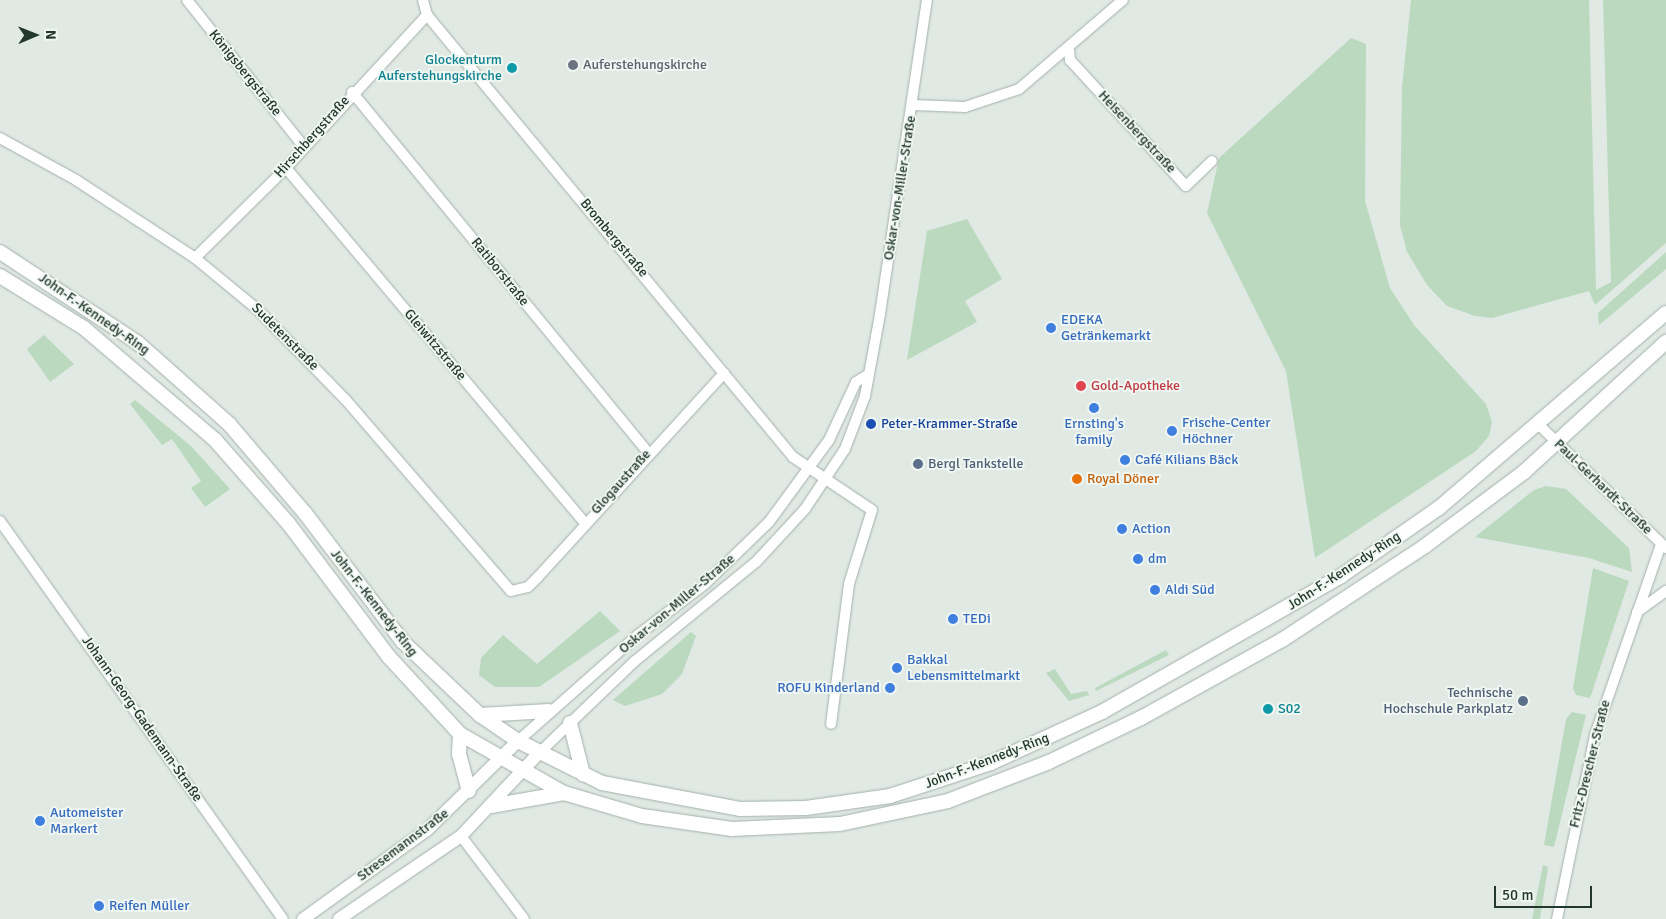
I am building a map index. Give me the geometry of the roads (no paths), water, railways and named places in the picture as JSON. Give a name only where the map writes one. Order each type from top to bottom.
[{"type":"main road","name":"John-F.-Kennedy-Ring","points":[[0,252],[138,343],[230,425],[305,513],[402,642],[480,716],[518,742],[539,753],[582,774],[631,792],[697,804],[773,810],[859,802],[944,780],[1102,712],[1333,581],[1439,508],[1540,425],[1666,313]]},
{"type":"main road","name":"John-F.-Kennedy-Ring","points":[[0,276],[84,328],[215,440],[288,524],[389,657],[460,734],[500,760],[564,793],[676,823],[756,830],[879,817],[978,791],[1141,718],[1282,640],[1440,536],[1556,442],[1666,342]]},
{"type":"main road","points":[[480,716],[549,711]]},
{"type":"main road","points":[[570,723],[582,774]]},
{"type":"main road","points":[[460,734],[459,754],[469,791]]},
{"type":"main road","points":[[491,806],[564,793]]},
{"type":"street","name":"Königsbergstraße","points":[[187,0],[303,146]]},
{"type":"street","name":"Oskar-von-Miller-Straße","points":[[539,753],[635,661],[756,562],[825,482],[859,415],[913,105],[927,0]]},
{"type":"street","points":[[913,105],[947,109],[999,98],[1038,77],[1123,0]]},
{"type":"street","name":"Brombergstraße","points":[[425,1],[427,14],[724,373],[809,470]]},
{"type":"street","name":"Hirschbergstraße","points":[[195,258],[286,168],[303,146],[352,92],[427,14]]},
{"type":"street","name":"Heisenbergstraße","points":[[1070,49],[1070,60],[1186,186],[1212,161]]},
{"type":"street","name":"Ratiborstraße","points":[[352,92],[648,452]]},
{"type":"street","name":"Sudetenstraße","points":[[0,138],[76,180],[195,258],[258,310],[345,399],[499,582],[510,591],[520,591]]},
{"type":"street","name":"Gleiwitzstraße","points":[[286,168],[584,522]]},
{"type":"street","name":"Glogaustraße","points":[[520,591],[538,577],[584,522],[724,373]]},
{"type":"street","name":"Oskar-von-Miller-Straße","points":[[518,742],[549,711],[744,547],[809,470],[856,382],[866,376]]},
{"type":"street","name":"Paul-Gerhardt-Straße","points":[[1540,425],[1664,546]]},
{"type":"street","points":[[809,470],[825,482],[872,510],[849,584],[831,724]]},
{"type":"street","name":"Johann-Georg-Gademann-Straße","points":[[0,521],[283,919]]},
{"type":"street","name":"Fritz-Drescher-Straße","points":[[1557,919],[1595,735],[1636,612],[1664,546]]},
{"type":"street","points":[[1636,612],[1666,591]]},
{"type":"street","name":"Stresemannstraße","points":[[303,919],[427,830],[518,742]]},
{"type":"street","name":"Stresemannstraße","points":[[339,919],[461,836],[539,753]]},
{"type":"street","points":[[461,836],[524,919]]},
{"type":"place","name":"Auferstehungskirche","points":[[573,65]]},
{"type":"place","name":"Glockenturm Auferstehungskirche","points":[[512,68]]},
{"type":"place","name":"EDEKA Getränkemarkt","points":[[1051,328]]},
{"type":"place","name":"Gold-Apotheke","points":[[1081,386]]},
{"type":"place","name":"Ernsting's family","points":[[1094,408]]},
{"type":"place","name":"Peter-Krammer-Straße","points":[[871,424]]},
{"type":"place","name":"Frische-Center Höchner","points":[[1172,431]]},
{"type":"place","name":"Café Kilians Bäck","points":[[1125,460]]},
{"type":"place","name":"Bergl Tankstelle","points":[[918,464]]},
{"type":"place","name":"Royal Döner","points":[[1077,479]]},
{"type":"place","name":"Action","points":[[1122,529]]},
{"type":"place","name":"dm","points":[[1138,559]]},
{"type":"place","name":"Aldi Süd","points":[[1155,590]]},
{"type":"place","name":"TEDi","points":[[953,619]]},
{"type":"place","name":"Bakkal Lebensmittelmarkt","points":[[897,668]]},
{"type":"place","name":"ROFU Kinderland","points":[[890,688]]},
{"type":"place","name":"Technische Hochschule Parkplatz","points":[[1523,701]]},
{"type":"place","name":"S02","points":[[1268,709]]},
{"type":"place","name":"Automeister Markert","points":[[40,821]]},
{"type":"place","name":"Reifen Müller","points":[[99,906]]}]
